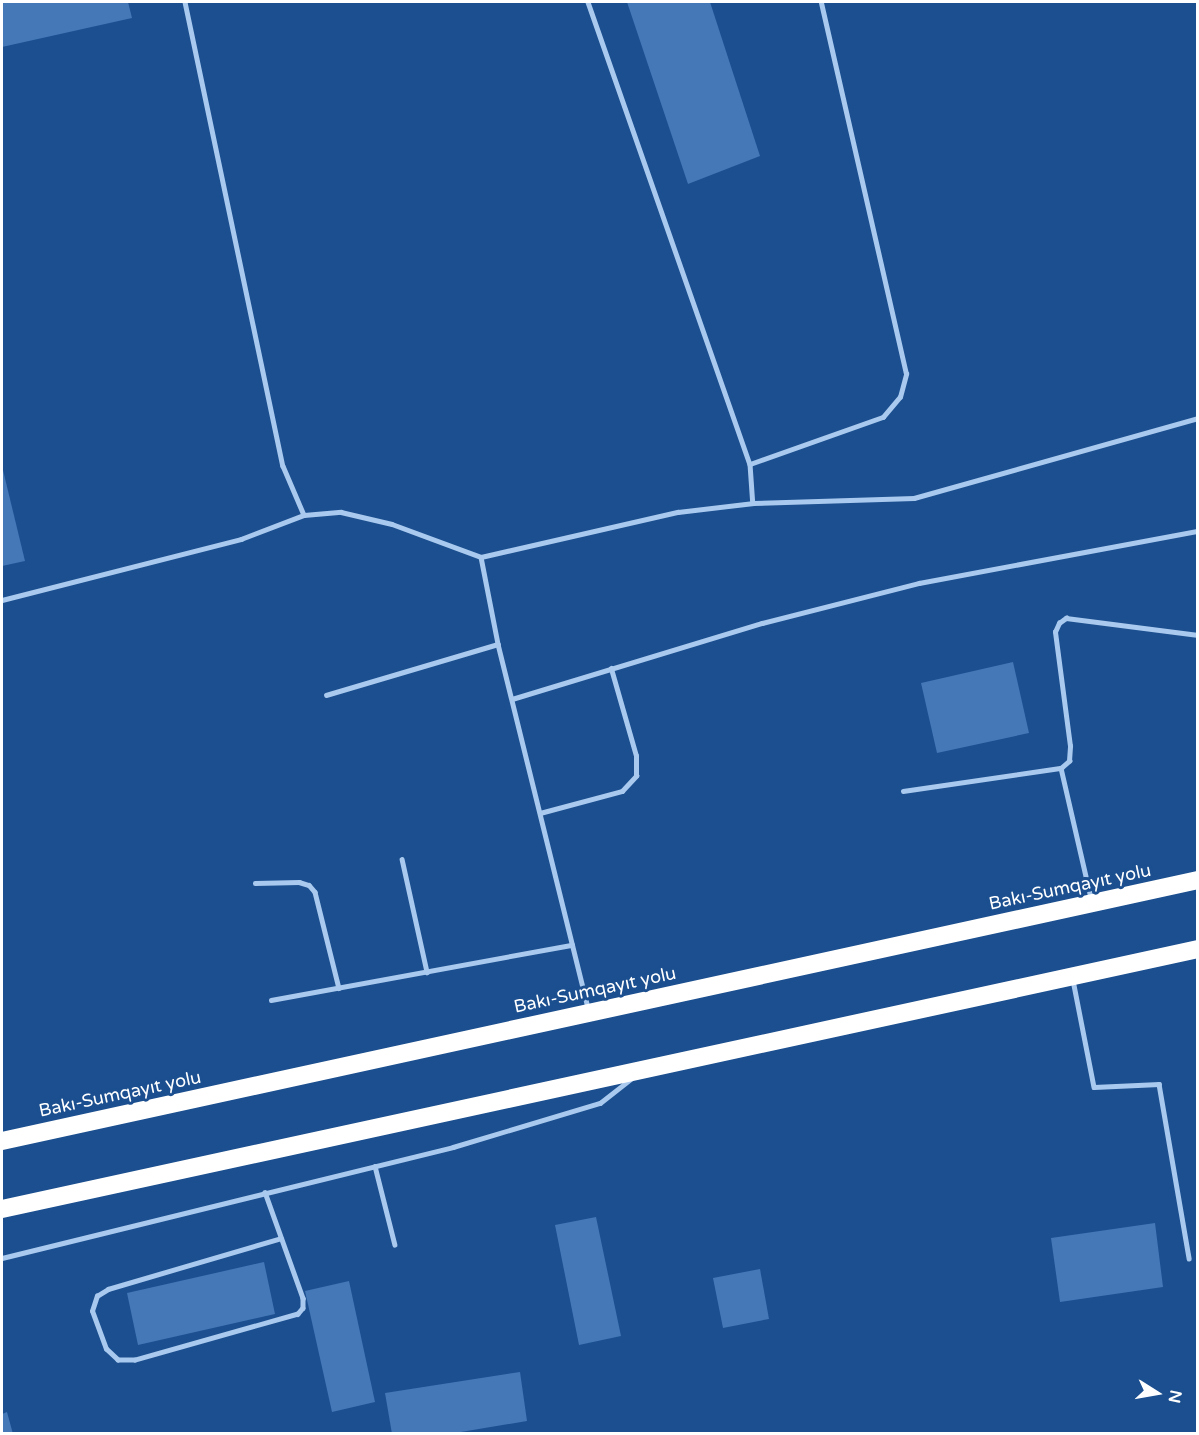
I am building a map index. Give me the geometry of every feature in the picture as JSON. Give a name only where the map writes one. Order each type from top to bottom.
[{"type":"highway","name":"Bakı-Sumqayıt yolu","points":[[2,1141],[1197,880]]},
{"type":"highway","points":[[2,1209],[1197,950]]},
{"type":"lane","points":[[185,2],[283,466],[304,515]]},
{"type":"lane","points":[[588,2],[750,464],[753,503]]},
{"type":"lane","points":[[750,464],[883,417],[900,397],[906,374],[821,2]]},
{"type":"lane","points":[[2,600],[242,539],[304,515],[341,512],[392,524],[481,557],[678,512],[753,503],[914,498],[1197,418]]},
{"type":"lane","points":[[512,699],[762,623],[919,583],[1197,531]]},
{"type":"lane","points":[[481,557],[498,644],[589,1013]]},
{"type":"lane","points":[[903,791],[1061,768],[1069,760],[1070,746],[1055,632],[1059,623],[1066,618],[1197,635]]},
{"type":"lane","points":[[326,695],[498,644]]},
{"type":"lane","points":[[540,813],[622,791],[636,776],[636,756],[611,669]]},
{"type":"lane","points":[[1061,768],[1092,903]]},
{"type":"lane","points":[[402,859],[427,972]]},
{"type":"lane","points":[[255,883],[299,882],[309,885],[315,892],[339,988]]},
{"type":"lane","points":[[271,1000],[572,945]]},
{"type":"lane","points":[[1072,977],[1094,1087],[1159,1084],[1190,1258]]},
{"type":"lane","points":[[2,1258],[453,1147],[600,1103],[642,1071]]},
{"type":"lane","points":[[375,1166],[395,1245]]},
{"type":"lane","points":[[265,1192],[303,1298],[303,1308],[298,1314],[135,1360],[118,1360],[106,1349],[92,1311],[97,1296],[108,1289],[281,1238]]},
{"type":"building","points":[[2,2],[128,2],[132,18],[2,47]]},
{"type":"building","points":[[627,2],[710,2],[760,156],[688,184]]},
{"type":"building","points":[[2,466],[25,561],[2,566]]},
{"type":"building","points":[[1013,662],[1029,733],[937,753],[921,683]]},
{"type":"building","points":[[596,1217],[621,1336],[579,1345],[555,1225]]},
{"type":"building","points":[[1155,1223],[1163,1287],[1060,1302],[1051,1238]]},
{"type":"building","points":[[264,1262],[275,1314],[138,1345],[127,1293]]},
{"type":"building","points":[[760,1269],[769,1319],[723,1328],[713,1278]]},
{"type":"building","points":[[349,1281],[375,1402],[332,1412],[305,1291]]},
{"type":"building","points":[[520,1372],[527,1421],[449,1434],[392,1434],[385,1393]]},
{"type":"building","points":[[7,1412],[13,1434],[2,1434],[2,1414]]}]
